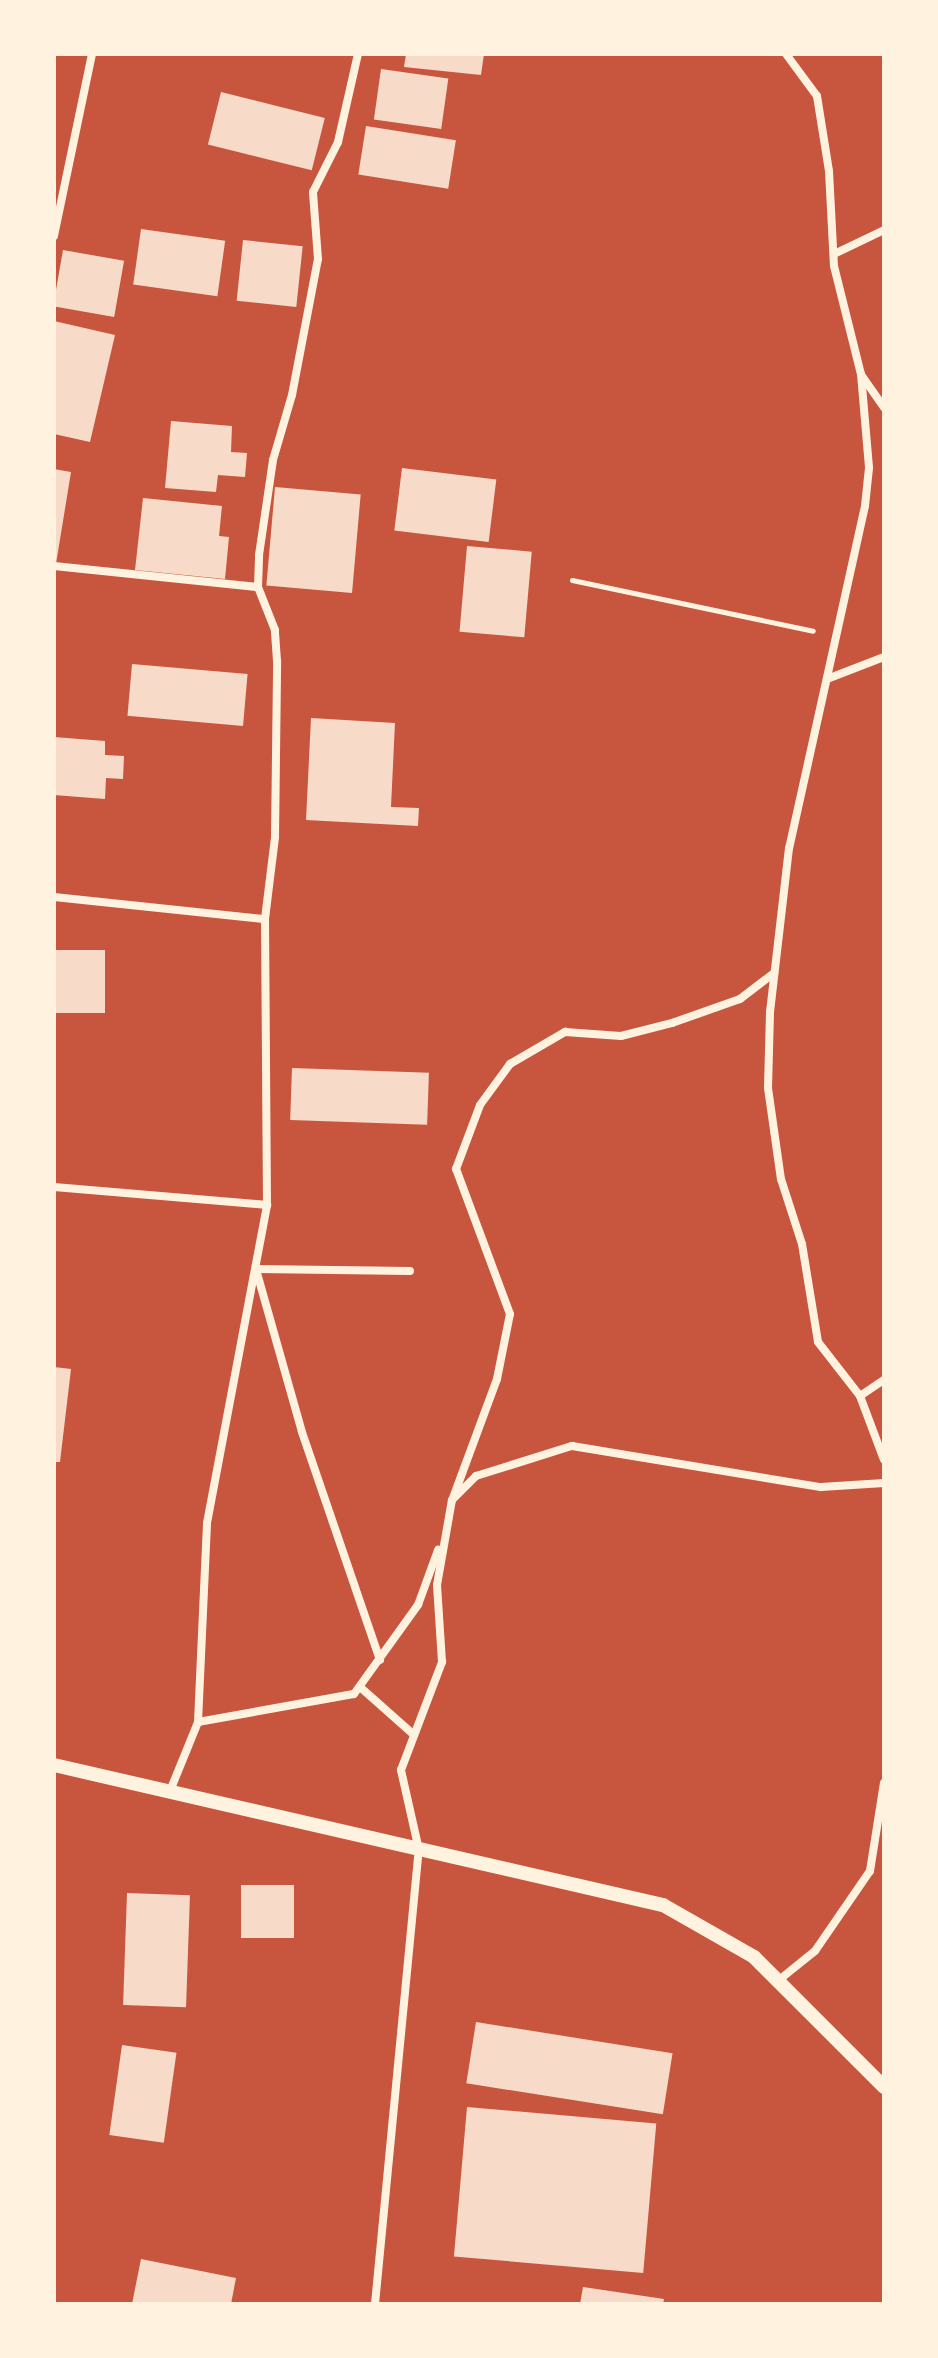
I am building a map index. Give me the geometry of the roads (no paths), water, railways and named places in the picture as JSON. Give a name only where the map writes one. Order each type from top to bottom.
[{"type":"street","points":[[54,236],[92,54]]},
{"type":"street","points":[[170,1791],[198,1722],[205,1649],[207,1523],[267,1205],[265,919],[275,837],[277,661],[275,630],[258,587],[273,460],[292,395],[318,259],[313,192],[338,142],[358,54]]},
{"type":"street","points":[[786,54],[817,96],[829,171],[834,254],[844,320],[861,374],[869,468],[865,506],[789,848],[774,973],[768,1088],[781,1179],[802,1244],[818,1342],[860,1396],[884,1460]]},
{"type":"street","points":[[834,254],[884,230]]},
{"type":"street","points":[[861,374],[884,408]]},
{"type":"street","points":[[54,566],[258,587]]},
{"type":"street","points":[[827,679],[884,657]]},
{"type":"street","points":[[54,897],[265,919]]},
{"type":"street","points":[[376,2304],[419,1850],[401,1770],[442,1662],[437,1585],[444,1534],[452,1500],[497,1379],[510,1314],[456,1169],[480,1105],[510,1064],[565,1032],[621,1036],[672,1023],[740,999],[774,973]]},
{"type":"street","points":[[54,1187],[267,1205]]},
{"type":"street","points":[[256,1269],[410,1271]]},
{"type":"street","points":[[256,1269],[302,1432],[380,1660]]},
{"type":"street","points":[[860,1396],[884,1380]]},
{"type":"street","points":[[452,1500],[476,1476],[572,1446],[821,1487],[884,1483]]},
{"type":"street","points":[[198,1722],[354,1694],[418,1605],[444,1534]]},
{"type":"street","points":[[360,1687],[414,1735]]},
{"type":"street","points":[[54,1765],[663,1905],[754,1957],[884,2087]]},
{"type":"street","points":[[779,1980],[815,1951],[870,1871],[884,1783]]}]
